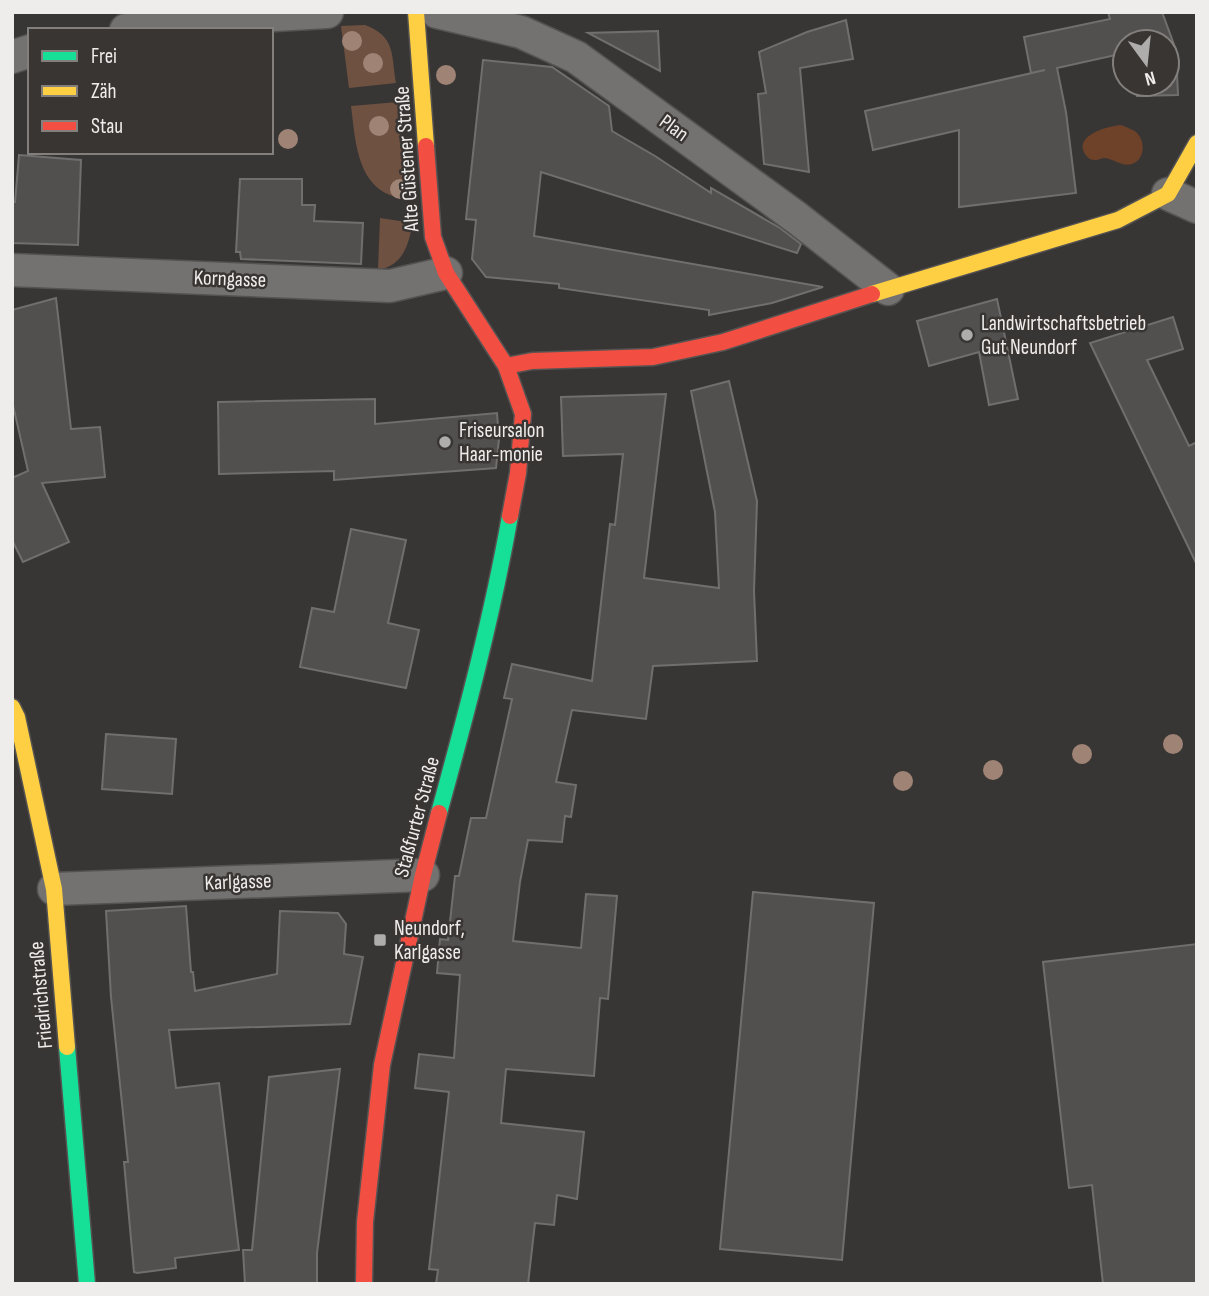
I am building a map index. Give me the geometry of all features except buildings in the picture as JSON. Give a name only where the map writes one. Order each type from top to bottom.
[{"type":"street","points":[[138,28],[187,20],[327,12]]},
{"type":"street","name":"Alte Güstener Straße","points":[[416,12],[433,237],[446,273],[506,366]]},
{"type":"street","name":"Plan","points":[[437,12],[521,32],[576,57],[797,218],[888,289]]},
{"type":"street","points":[[506,366],[533,360],[665,354],[723,342],[1118,220],[1168,194],[1197,144]]},
{"type":"street","points":[[1168,194],[1197,207]]},
{"type":"street","name":"Korngasse","points":[[12,270],[390,286],[446,273]]},
{"type":"street","name":"Staßfurter Straße","points":[[364,1284],[365,1222],[382,1065],[423,875],[474,684],[498,581],[518,473],[523,414],[506,366]]},
{"type":"street","name":"Friedrichstraße","points":[[14,714],[54,889],[87,1284]]},
{"type":"street","name":"Karlgasse","points":[[54,889],[423,875]]},
{"type":"shaded area","points":[[365,25],[387,41],[396,83],[349,88],[341,26]]},
{"type":"shaded area","points":[[398,102],[412,199],[390,195],[370,180],[359,157],[354,131],[351,106]]},
{"type":"shaded area","points":[[1121,125],[1139,136],[1143,145],[1140,159],[1132,164],[1125,164],[1105,158],[1093,160],[1085,154],[1083,147],[1088,137],[1109,127]]},
{"type":"shaded area","points":[[380,218],[413,223],[407,246],[399,259],[394,264],[378,270]]},
{"type":"traffic: fast","points":[[439,813],[478,666],[510,516]]},
{"type":"traffic: fast","points":[[67,1047],[87,1284]]},
{"type":"traffic: slow","points":[[416,12],[426,146]]},
{"type":"traffic: slow","points":[[872,294],[1118,220],[1168,194],[1197,143]]},
{"type":"traffic: slow","points":[[12,707],[17,717],[54,889],[67,1047]]},
{"type":"traffic: jam","points":[[426,146],[433,237],[446,273],[506,366],[523,414],[518,473],[510,516]]},
{"type":"traffic: jam","points":[[506,366],[532,361],[653,357],[723,342],[872,294]]},
{"type":"traffic: jam","points":[[364,1284],[365,1222],[382,1065],[439,813]]},
{"type":"place","name":"Landwirtschaftsbetrieb Gut Neundorf","points":[[967,335]]},
{"type":"place","name":"Friseursalon Haar-monie","points":[[445,442]]},
{"type":"place","name":"Neundorf, Karlgasse","points":[[380,940]]}]
